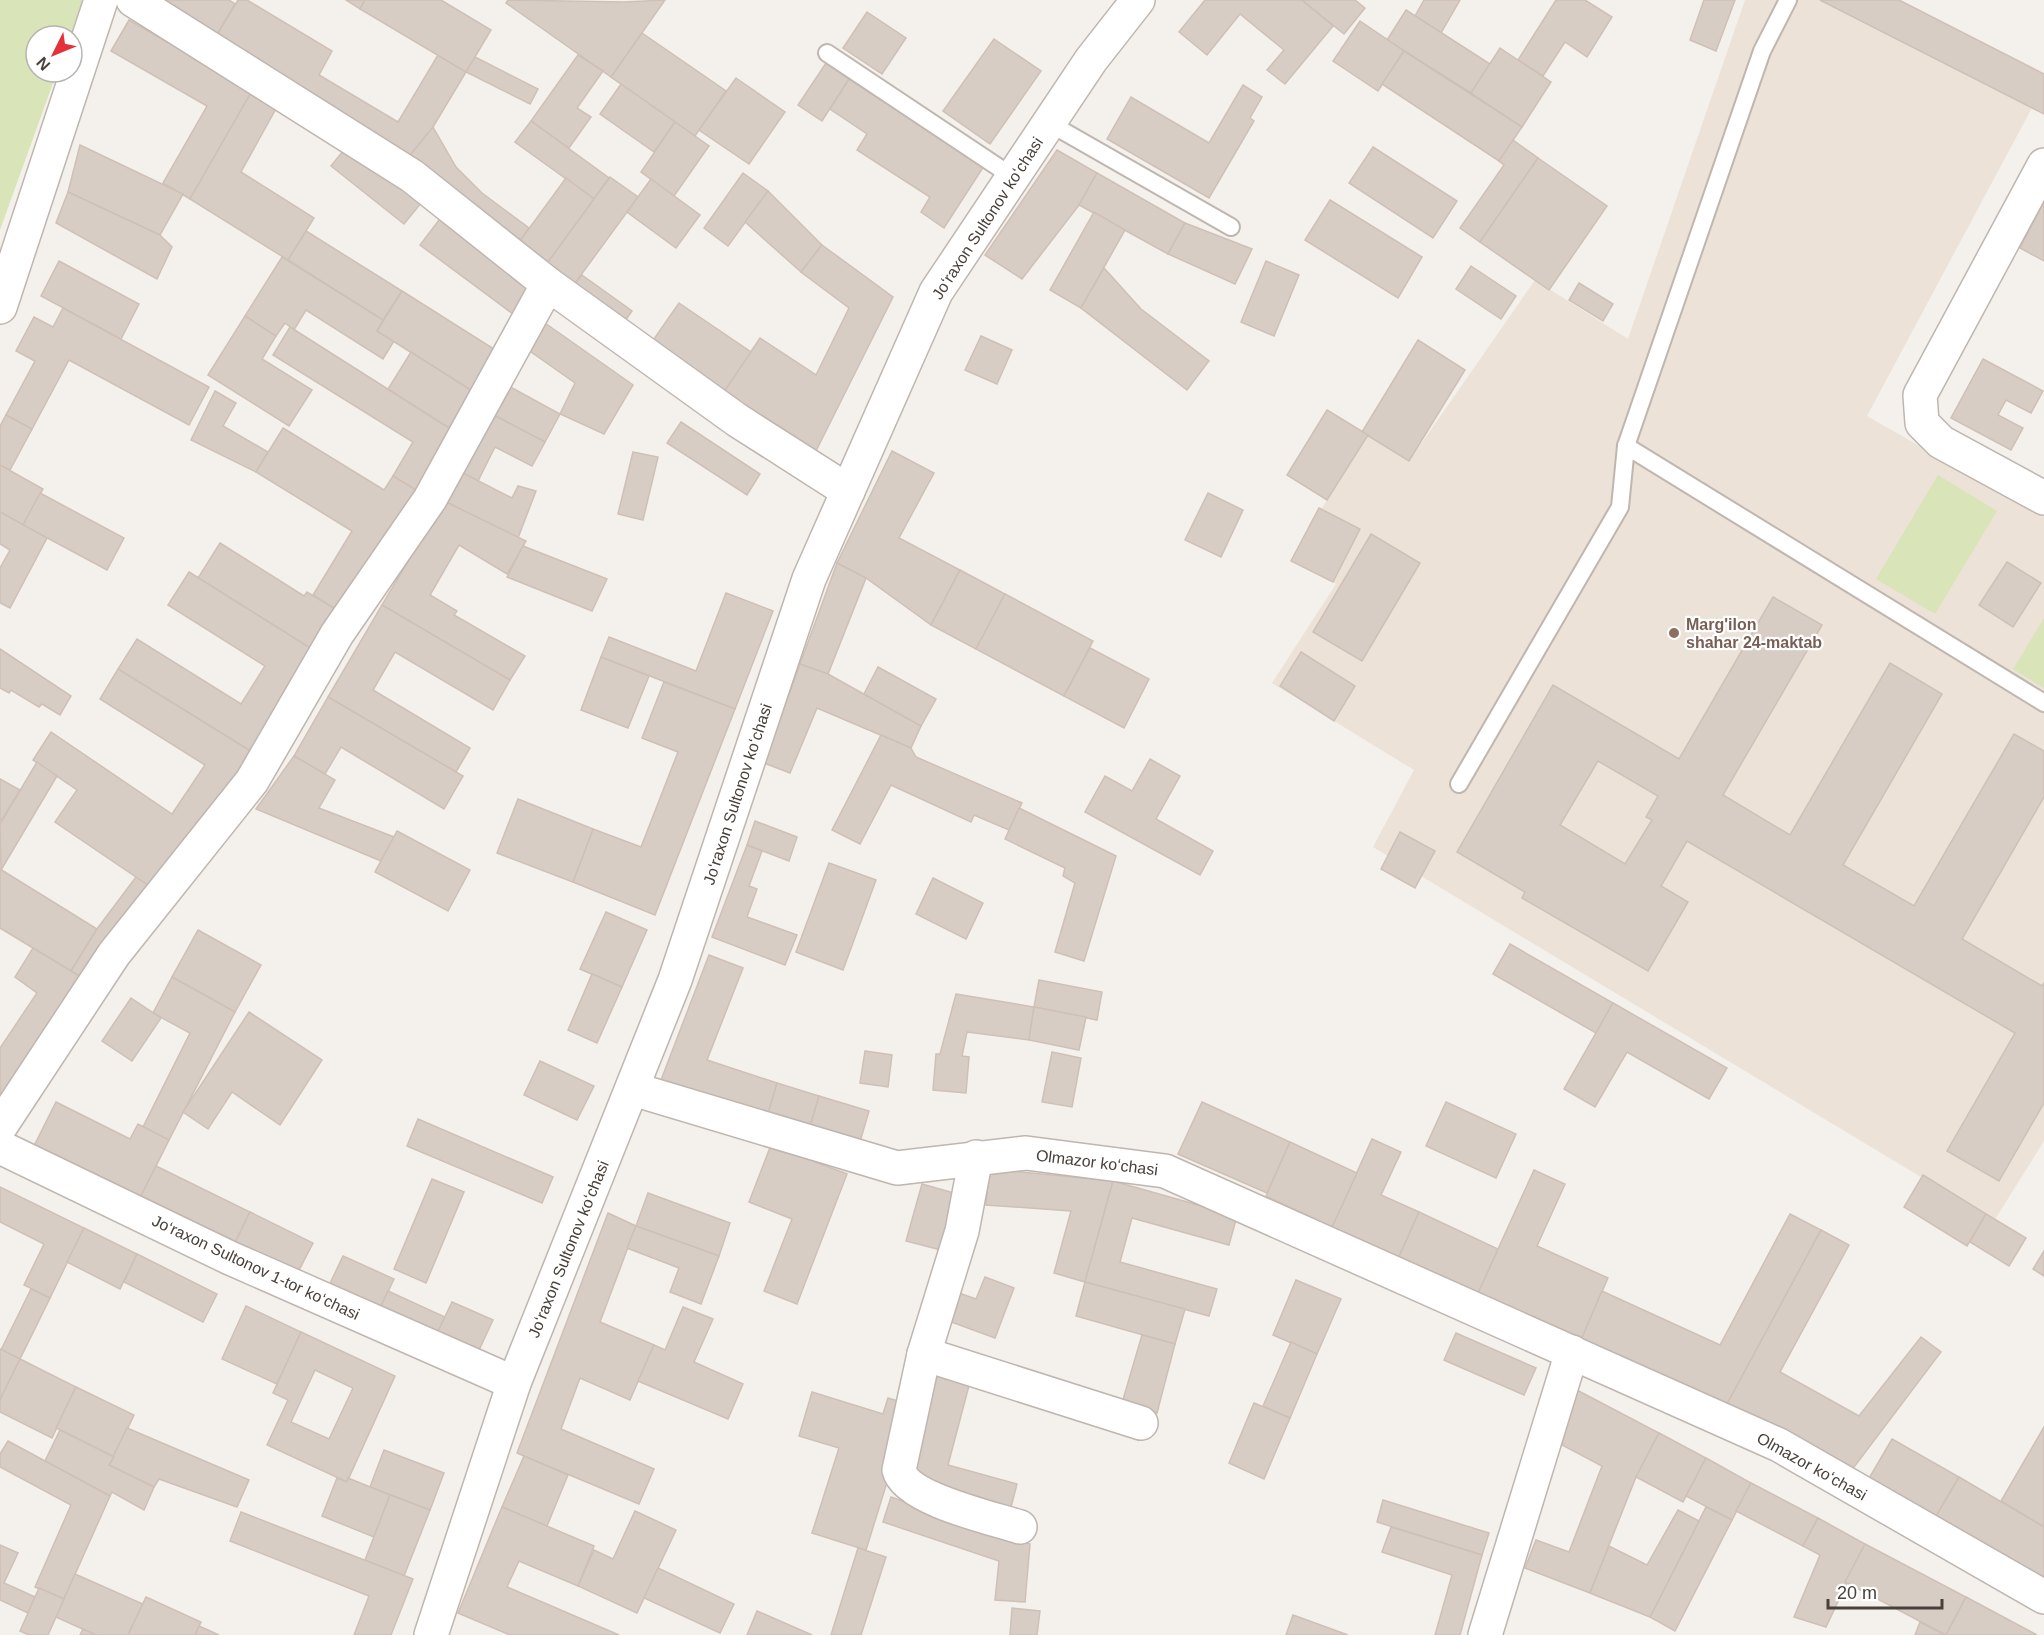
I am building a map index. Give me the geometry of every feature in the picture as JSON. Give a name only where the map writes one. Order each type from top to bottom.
[{"type":"street","points":[[0,307],[101,0]]},
{"type":"street","points":[[133,0],[412,176],[548,284],[737,420],[848,491]]},
{"type":"street","name":"Joʻraxon Sultonov koʻchasi","points":[[431,1635],[514,1383],[675,980],[809,579],[936,292],[1127,4]]},
{"type":"street","points":[[2044,165],[1920,395],[1922,423],[1941,442],[2044,498]]},
{"type":"street","points":[[0,1126],[114,954],[252,781],[337,634],[430,500],[548,284]]},
{"type":"street","name":"Olmazor koʻchasi","points":[[633,1089],[897,1168],[976,1157],[1026,1153],[1166,1171],[1779,1445],[2044,1597]]},
{"type":"street","name":"Jo‘raxon Sultonov 1-tor ko‘chasi","points":[[0,1147],[230,1258],[514,1383]]},
{"type":"street","points":[[976,1157],[962,1231],[924,1354],[899,1470],[901,1479],[925,1496],[1020,1527]]},
{"type":"street","points":[[1485,1635],[1572,1352]]},
{"type":"street","points":[[924,1354],[1141,1423]]},
{"type":"lane","points":[[1459,784],[1620,507],[1626,446],[1762,51],[1788,0]]},
{"type":"lane","points":[[827,53],[1013,177]]},
{"type":"lane","points":[[1049,123],[1231,227]]},
{"type":"lane","points":[[1626,446],[2044,703]]},
{"type":"shaded area","name":"Marg'ilon shahar 24-maktab","points":[[1745,0],[1836,0],[2034,104],[1867,416],[2044,517],[2044,1141],[1994,1221],[1373,847],[1414,770],[1272,683],[1336,584],[1293,555],[1371,429],[1412,457],[1535,280],[1628,339]]},
{"type":"green space","points":[[0,0],[83,0],[74,24],[24,24],[24,84],[53,84],[0,230]]},
{"type":"green space","points":[[1938,475],[1997,511],[1935,614],[1876,579]]},
{"type":"green space","points":[[2044,618],[2044,688],[2013,669]]},
{"type":"building","points":[[143,0],[229,0],[235,4],[213,41]]},
{"type":"building","points":[[238,0],[247,0],[332,51],[319,75],[398,122],[438,55],[466,72],[433,127],[407,159],[212,43]]},
{"type":"building","points":[[346,0],[365,0],[360,9]]},
{"type":"building","points":[[365,0],[441,0],[491,30],[466,72],[360,9]]},
{"type":"building","points":[[508,0],[624,2],[665,0],[611,77],[506,3]]},
{"type":"building","points":[[1205,0],[1302,0],[1333,26],[1285,84],[1267,70],[1284,50],[1240,14],[1207,55],[1179,32]]},
{"type":"building","points":[[1302,0],[1355,0],[1365,8],[1344,34]]},
{"type":"building","points":[[1424,0],[1460,0],[1441,33],[1415,16]]},
{"type":"building","points":[[1556,0],[1585,0],[1612,17],[1587,57],[1565,42],[1543,76],[1518,60]]},
{"type":"building","points":[[1704,0],[1735,0],[1716,51],[1690,40]]},
{"type":"building","points":[[1820,0],[1899,0],[2044,74],[2044,114]]},
{"type":"building","points":[[1406,10],[1490,64],[1471,93],[1387,40]]},
{"type":"building","points":[[867,12],[906,38],[882,74],[843,48]]},
{"type":"building","points":[[129,20],[252,91],[190,199],[163,183],[207,106],[111,51]]},
{"type":"building","points":[[1360,21],[1404,51],[1378,91],[1333,61]]},
{"type":"building","points":[[642,33],[726,91],[695,136],[611,77]]},
{"type":"building","points":[[994,39],[1041,71],[990,144],[943,111]]},
{"type":"building","points":[[1500,48],[1551,82],[1522,127],[1471,93]]},
{"type":"building","points":[[1404,51],[1522,127],[1499,161],[1382,84]]},
{"type":"building","points":[[578,55],[603,71],[577,108],[591,117],[569,148],[531,121]]},
{"type":"building","points":[[475,57],[538,89],[530,104],[466,72]]},
{"type":"building","points":[[826,63],[849,79],[822,121],[798,105]]},
{"type":"building","points":[[736,78],[785,112],[749,164],[699,130]]},
{"type":"building","points":[[849,79],[984,166],[944,228],[921,212],[930,197],[857,150],[867,134],[830,109]]},
{"type":"building","points":[[621,84],[675,122],[654,152],[600,114]]},
{"type":"building","points":[[1243,85],[1262,97],[1250,118],[1254,121],[1209,198],[1107,139],[1131,97],[1209,143]]},
{"type":"building","points":[[252,91],[278,105],[241,172],[314,218],[288,260],[190,199]]},
{"type":"building","points":[[531,121],[609,178],[594,199],[515,142]]},
{"type":"building","points":[[675,122],[709,146],[674,196],[641,172]]},
{"type":"building","points":[[433,127],[456,167],[482,193],[529,228],[514,249],[407,159]]},
{"type":"building","points":[[1513,140],[1538,158],[1480,242],[1460,228],[1504,165],[1499,161]]},
{"type":"building","points":[[80,145],[183,194],[160,235],[68,192]]},
{"type":"building","points":[[348,145],[421,203],[404,224],[331,166]]},
{"type":"building","points":[[1373,147],[1457,201],[1433,238],[1349,183]]},
{"type":"building","points":[[1057,150],[1097,173],[1079,205],[1022,279],[985,255]]},
{"type":"building","points":[[1538,158],[1607,206],[1549,290],[1480,242]]},
{"type":"building","points":[[743,173],[768,191],[728,246],[704,228]]},
{"type":"building","points":[[1097,173],[1185,223],[1168,254],[1079,205]]},
{"type":"building","points":[[610,177],[638,197],[570,290],[542,270]]},
{"type":"building","points":[[566,178],[594,199],[542,270],[514,249]]},
{"type":"building","points":[[651,179],[700,215],[676,248],[627,212]]},
{"type":"building","points":[[768,191],[822,245],[801,272],[745,222]]},
{"type":"building","points":[[68,192],[160,235],[172,247],[157,279],[56,223]]},
{"type":"building","points":[[1330,200],[1422,257],[1398,298],[1305,240]]},
{"type":"building","points":[[2044,201],[2044,261],[2020,248]]},
{"type":"building","points":[[1094,212],[1125,230],[1081,308],[1050,290]]},
{"type":"building","points":[[442,216],[538,288],[517,317],[420,245]]},
{"type":"building","points":[[1185,223],[1252,249],[1235,284],[1168,254]]},
{"type":"building","points":[[306,231],[402,291],[383,320],[288,260]]},
{"type":"building","points":[[822,245],[893,297],[810,463],[719,399],[760,338],[816,375],[849,308],[801,272]]},
{"type":"building","points":[[282,257],[383,320],[377,331],[394,341],[383,359],[306,310],[294,330],[285,323],[276,336],[245,316]]},
{"type":"building","points":[[59,261],[139,304],[121,339],[41,296]]},
{"type":"building","points":[[1266,261],[1299,275],[1274,336],[1241,322]]},
{"type":"building","points":[[1471,266],[1516,296],[1501,319],[1456,289]]},
{"type":"building","points":[[1104,268],[1141,309],[1209,361],[1187,390],[1081,308]]},
{"type":"building","points":[[582,275],[632,311],[621,327],[570,290]]},
{"type":"building","points":[[1579,283],[1613,304],[1603,321],[1569,300]]},
{"type":"building","points":[[402,291],[505,356],[480,396],[377,331]]},
{"type":"building","points":[[679,303],[751,352],[719,399],[647,349]]},
{"type":"building","points":[[63,308],[209,387],[189,425],[69,360],[32,429],[6,415],[35,361],[16,351],[34,317],[53,327]]},
{"type":"building","points":[[245,316],[276,336],[262,359],[312,390],[289,426],[208,375]]},
{"type":"building","points":[[545,323],[633,385],[604,434],[560,414],[575,383],[527,349]]},
{"type":"building","points":[[290,327],[457,433],[419,492],[393,476],[413,442],[273,355]]},
{"type":"building","points":[[981,336],[1012,350],[997,384],[965,370]]},
{"type":"building","points":[[1418,340],[1465,370],[1409,461],[1362,432]]},
{"type":"building","points":[[411,352],[480,396],[457,433],[388,389]]},
{"type":"building","points":[[1983,359],[2043,391],[2031,413],[2006,400],[1998,415],[2023,428],[2011,450],[1951,418]]},
{"type":"building","points":[[505,384],[560,414],[545,442],[490,413]]},
{"type":"building","points":[[215,391],[236,403],[223,426],[268,452],[256,472],[191,440]]},
{"type":"building","points":[[1327,410],[1368,435],[1327,500],[1287,475]]},
{"type":"building","points":[[490,413],[545,442],[532,466],[495,447],[478,481],[459,471]]},
{"type":"building","points":[[6,415],[32,429],[10,470],[0,465],[0,426]]},
{"type":"building","points":[[681,422],[760,474],[747,495],[667,443]]},
{"type":"building","points":[[283,428],[384,490],[393,476],[419,492],[340,612],[313,595],[352,531],[256,472]]},
{"type":"building","points":[[892,451],[934,473],[899,538],[960,570],[931,625],[866,578],[837,563]]},
{"type":"building","points":[[633,452],[658,457],[643,520],[618,514]]},
{"type":"building","points":[[0,465],[43,489],[23,525],[0,512]]},
{"type":"building","points":[[459,471],[512,498],[518,486],[536,491],[518,538],[444,501]]},
{"type":"building","points":[[40,493],[124,538],[107,570],[23,525]]},
{"type":"building","points":[[1208,493],[1243,510],[1221,557],[1185,540]]},
{"type":"building","points":[[444,501],[526,541],[507,574],[459,545],[430,595],[457,611],[454,615],[525,656],[510,680],[382,605]]},
{"type":"building","points":[[1319,508],[1360,529],[1333,582],[1291,561]]},
{"type":"building","points":[[0,512],[47,538],[10,608],[0,603],[0,568],[10,550],[0,544]]},
{"type":"building","points":[[1371,534],[1420,563],[1362,661],[1313,632]]},
{"type":"building","points":[[220,543],[304,596],[307,592],[340,612],[315,651],[198,578]]},
{"type":"building","points":[[523,546],[607,579],[592,611],[507,577]]},
{"type":"building","points":[[2007,562],[2041,583],[2013,627],[1979,605]]},
{"type":"building","points":[[837,563],[866,578],[828,674],[800,664]]},
{"type":"building","points":[[960,570],[1005,594],[976,649],[931,625]]},
{"type":"building","points":[[189,572],[315,651],[252,752],[118,669],[137,639],[241,704],[265,666],[168,605]]},
{"type":"building","points":[[726,593],[773,611],[735,709],[601,657],[609,637],[696,671]]},
{"type":"building","points":[[1005,594],[1093,641],[1064,696],[976,649]]},
{"type":"building","points":[[1773,597],[1822,625],[1723,795],[1790,835],[1890,663],[1942,694],[1843,865],[1914,906],[2014,734],[2044,751],[2044,797],[1962,939],[2042,986],[2044,983],[2044,1103],[1999,1181],[1947,1151],[2015,1033],[1687,841],[1661,886],[1688,902],[1648,971],[1522,898],[1525,892],[1457,852],[1553,685],[1679,759]],"holes":[[[1598,761],[1658,796],[1646,817],[1652,820],[1625,864],[1560,825]]]},
{"type":"building","points":[[382,605],[510,680],[493,710],[395,652],[373,690],[470,748],[456,772],[328,697]]},
{"type":"building","points":[[1090,648],[1149,679],[1124,728],[1064,696]]},
{"type":"building","points":[[0,649],[71,696],[60,715],[42,704],[39,707],[11,690],[9,693],[0,688]]},
{"type":"building","points":[[1301,652],[1355,686],[1334,721],[1280,686]]},
{"type":"building","points":[[601,657],[649,676],[628,728],[581,710]]},
{"type":"building","points":[[800,664],[828,674],[921,726],[911,748],[817,708],[790,773],[764,763]]},
{"type":"building","points":[[878,667],[936,699],[921,726],[864,694]]},
{"type":"building","points":[[118,669],[252,752],[158,892],[55,822],[77,790],[33,760],[51,732],[172,814],[205,765],[100,699]]},
{"type":"building","points":[[664,682],[735,709],[655,915],[573,882],[593,829],[641,847],[678,752],[642,738]]},
{"type":"building","points":[[328,697],[463,776],[444,809],[341,747],[325,774],[294,756]]},
{"type":"building","points":[[881,735],[911,748],[916,757],[1022,803],[1009,830],[974,815],[971,822],[891,785],[860,844],[832,830]]},
{"type":"building","points":[[294,756],[335,780],[319,808],[394,837],[381,861],[256,809]]},
{"type":"building","points":[[1150,759],[1180,776],[1156,819],[1213,851],[1200,875],[1085,812],[1105,776],[1132,791]]},
{"type":"building","points":[[37,762],[57,776],[1,870],[0,824]]},
{"type":"building","points":[[0,779],[20,790],[1,821],[0,820]]},
{"type":"building","points":[[518,799],[593,829],[573,882],[497,853]]},
{"type":"building","points":[[1019,808],[1116,856],[1084,961],[1055,952],[1075,883],[1063,876],[1065,868],[1005,839]]},
{"type":"building","points":[[755,821],[797,837],[789,861],[747,845]]},
{"type":"building","points":[[397,831],[470,870],[448,911],[375,872]]},
{"type":"building","points":[[1400,832],[1435,851],[1415,888],[1381,869]]},
{"type":"building","points":[[747,845],[762,851],[749,886],[757,889],[747,917],[797,935],[785,965],[712,937]]},
{"type":"building","points":[[829,863],[876,880],[843,970],[796,952]]},
{"type":"building","points":[[0,869],[97,929],[71,971],[0,928]]},
{"type":"building","points":[[136,877],[158,892],[89,982],[71,971],[97,929]]},
{"type":"building","points":[[933,878],[983,903],[966,939],[916,914]]},
{"type":"building","points":[[606,912],[647,930],[622,987],[580,969]]},
{"type":"building","points":[[198,930],[261,965],[235,1012],[172,977]]},
{"type":"building","points":[[1510,944],[1613,1003],[1596,1033],[1493,974]]},
{"type":"building","points":[[33,948],[89,982],[0,1113],[0,1048],[37,993],[15,977]]},
{"type":"building","points":[[709,955],[743,968],[707,1060],[777,1083],[767,1117],[661,1080]]},
{"type":"building","points":[[592,974],[622,987],[597,1043],[568,1030]]},
{"type":"building","points":[[172,977],[235,1012],[169,1140],[143,1127],[190,1033],[153,1013]]},
{"type":"building","points":[[1039,980],[1102,992],[1097,1020],[1034,1007]]},
{"type":"building","points":[[956,994],[1034,1007],[1029,1040],[967,1032],[962,1056],[969,1057],[966,1093],[933,1090],[936,1054],[940,1054]]},
{"type":"building","points":[[131,998],[161,1018],[132,1061],[102,1041]]},
{"type":"building","points":[[1613,1003],[1727,1068],[1709,1099],[1627,1052],[1595,1107],[1564,1089]]},
{"type":"building","points":[[1034,1007],[1086,1017],[1079,1050],[1029,1040]]},
{"type":"building","points":[[249,1012],[322,1060],[280,1125],[232,1092],[208,1129],[183,1112]]},
{"type":"building","points":[[865,1051],[892,1055],[888,1087],[860,1083]]},
{"type":"building","points":[[1052,1052],[1081,1058],[1072,1107],[1042,1102]]},
{"type":"building","points":[[540,1061],[594,1086],[577,1120],[524,1095]]},
{"type":"building","points":[[777,1083],[819,1096],[809,1130],[767,1117]]},
{"type":"building","points":[[819,1096],[869,1111],[859,1145],[809,1130]]},
{"type":"building","points":[[56,1102],[130,1139],[138,1124],[169,1140],[138,1202],[32,1150]]},
{"type":"building","points":[[1202,1102],[1290,1142],[1267,1193],[1178,1154]]},
{"type":"building","points":[[1446,1102],[1516,1134],[1496,1178],[1426,1146]]},
{"type":"building","points":[[418,1119],[553,1177],[542,1203],[407,1146]]},
{"type":"building","points":[[1372,1139],[1401,1152],[1381,1195],[1419,1212],[1399,1257],[1332,1227]]},
{"type":"building","points":[[1290,1142],[1357,1173],[1332,1227],[1266,1196]]},
{"type":"building","points":[[771,1145],[847,1174],[797,1304],[764,1291],[792,1219],[749,1202]]},
{"type":"building","points":[[156,1166],[250,1212],[232,1249],[138,1202]]},
{"type":"building","points":[[989,1169],[1113,1181],[1085,1282],[1054,1273],[1071,1211],[986,1205]]},
{"type":"building","points":[[1534,1170],[1565,1184],[1537,1246],[1608,1278],[1581,1340],[1478,1293]]},
{"type":"building","points":[[1923,1175],[1986,1214],[1967,1246],[1904,1207]]},
{"type":"building","points":[[432,1179],[464,1192],[426,1283],[394,1269]]},
{"type":"building","points":[[1113,1181],[1237,1216],[1229,1245],[1132,1218],[1120,1262],[1217,1289],[1209,1316],[1085,1282]]},
{"type":"building","points":[[922,1184],[961,1195],[945,1251],[906,1241]]},
{"type":"building","points":[[0,1187],[84,1228],[50,1298],[24,1285],[44,1244],[0,1222]]},
{"type":"building","points":[[648,1193],[730,1223],[719,1256],[636,1226]]},
{"type":"building","points":[[250,1212],[313,1243],[294,1280],[232,1249]]},
{"type":"building","points":[[1419,1212],[1498,1249],[1478,1293],[1399,1257]]},
{"type":"building","points":[[608,1213],[636,1226],[600,1322],[654,1345],[630,1400],[580,1378],[561,1429],[654,1469],[639,1504],[517,1453]]},
{"type":"building","points":[[1790,1214],[1821,1230],[1726,1406],[1581,1340],[1602,1291],[1720,1345]]},
{"type":"building","points":[[1986,1214],[2026,1238],[2009,1266],[1970,1242]]},
{"type":"building","points":[[636,1226],[719,1256],[701,1304],[670,1292],[679,1268],[627,1248]]},
{"type":"building","points":[[84,1228],[137,1254],[120,1289],[67,1262]]},
{"type":"building","points":[[1821,1230],[1849,1245],[1780,1372],[1859,1416],[1921,1337],[1941,1352],[1848,1475],[1726,1406]]},
{"type":"building","points":[[2044,1251],[2044,1276],[2033,1269]]},
{"type":"building","points":[[137,1254],[217,1294],[203,1322],[124,1282]]},
{"type":"building","points":[[343,1256],[394,1279],[376,1317],[325,1294]]},
{"type":"building","points":[[985,1277],[1014,1288],[995,1338],[946,1320],[956,1292],[976,1299]]},
{"type":"building","points":[[1296,1280],[1341,1299],[1317,1354],[1273,1335]]},
{"type":"building","points":[[1085,1282],[1185,1309],[1175,1344],[1076,1316]]},
{"type":"building","points":[[31,1289],[50,1298],[20,1359],[1,1350]]},
{"type":"building","points":[[388,1291],[445,1317],[432,1344],[376,1317]]},
{"type":"building","points":[[452,1302],[493,1320],[473,1363],[432,1344]]},
{"type":"building","points":[[246,1306],[301,1332],[277,1384],[222,1359]]},
{"type":"building","points":[[683,1307],[713,1319],[694,1362],[743,1384],[728,1419],[638,1381],[654,1345],[665,1350]]},
{"type":"building","points":[[301,1332],[395,1376],[347,1482],[267,1445],[288,1400],[273,1393]],"holes":[[[315,1370],[353,1388],[329,1439],[291,1422]]]},
{"type":"building","points":[[1456,1333],[1536,1368],[1524,1395],[1444,1360]]},
{"type":"building","points":[[1142,1335],[1175,1344],[1157,1413],[1122,1403]]},
{"type":"building","points":[[1291,1342],[1317,1354],[1290,1418],[1263,1406]]},
{"type":"building","points":[[0,1349],[20,1359],[0,1400]]},
{"type":"building","points":[[20,1359],[76,1387],[52,1438],[0,1412],[0,1400]]},
{"type":"building","points":[[939,1369],[971,1378],[948,1465],[1017,1484],[1010,1511],[916,1481],[912,1468]]},
{"type":"building","points":[[76,1387],[134,1415],[114,1457],[56,1428]]},
{"type":"building","points":[[1573,1388],[1659,1433],[1636,1477],[1590,1593],[1525,1568],[1536,1540],[1569,1552],[1602,1466],[1547,1437]]},
{"type":"building","points":[[812,1392],[883,1414],[888,1398],[911,1405],[866,1550],[812,1533],[839,1448],[799,1436]]},
{"type":"building","points":[[1254,1403],[1290,1418],[1264,1479],[1229,1463]]},
{"type":"building","points":[[2044,1427],[2044,1527],[2001,1501]]},
{"type":"building","points":[[127,1428],[249,1480],[237,1507],[159,1479],[154,1487],[109,1465]]},
{"type":"building","points":[[60,1430],[114,1457],[109,1465],[154,1487],[144,1510],[112,1492],[110,1496],[45,1461]]},
{"type":"building","points":[[1659,1433],[1706,1458],[1683,1502],[1636,1477]]},
{"type":"building","points":[[1892,1439],[1959,1477],[1935,1518],[1868,1480]]},
{"type":"building","points":[[8,1441],[110,1496],[64,1599],[35,1587],[71,1505],[0,1467],[0,1454]]},
{"type":"building","points":[[384,1450],[444,1473],[430,1510],[370,1487]]},
{"type":"building","points":[[524,1456],[568,1475],[547,1526],[502,1507]]},
{"type":"building","points":[[1706,1458],[1751,1483],[1732,1520],[1686,1496]]},
{"type":"building","points":[[1959,1477],[2044,1527],[2044,1581],[1935,1518]]},
{"type":"building","points":[[337,1478],[347,1482],[348,1478],[390,1495],[374,1537],[322,1516]]},
{"type":"building","points":[[1751,1483],[1818,1518],[1803,1546],[1736,1511]]},
{"type":"building","points":[[390,1495],[430,1510],[404,1576],[365,1560]]},
{"type":"building","points":[[891,1497],[1030,1544],[1025,1602],[995,1600],[999,1561],[883,1522]]},
{"type":"building","points":[[1383,1500],[1489,1533],[1482,1555],[1377,1522]]},
{"type":"building","points":[[502,1507],[594,1546],[578,1586],[519,1561],[507,1587],[619,1635],[510,1635],[458,1613]]},
{"type":"building","points":[[1706,1507],[1732,1520],[1675,1631],[1650,1617]]},
{"type":"building","points":[[1678,1510],[1699,1521],[1650,1617],[1590,1593],[1609,1546],[1647,1565]]},
{"type":"building","points":[[635,1511],[676,1530],[637,1613],[578,1586],[594,1550],[613,1559]]},
{"type":"building","points":[[241,1512],[413,1579],[391,1635],[354,1635],[369,1596],[230,1541]]},
{"type":"building","points":[[1818,1518],[1865,1544],[1826,1627],[1794,1617],[1820,1555],[1803,1546]]},
{"type":"building","points":[[1391,1527],[1482,1555],[1460,1635],[1435,1635],[1452,1575],[1382,1552]]},
{"type":"building","points":[[1865,1544],[1966,1597],[1946,1635],[1845,1582]]},
{"type":"building","points":[[0,1545],[18,1553],[4,1583],[35,1597],[28,1613],[0,1600]]},
{"type":"building","points":[[858,1548],[886,1557],[861,1635],[831,1635]]},
{"type":"building","points":[[658,1568],[734,1604],[720,1633],[644,1598]]},
{"type":"building","points":[[75,1574],[143,1604],[128,1635],[96,1635],[56,1617]]},
{"type":"building","points":[[39,1588],[64,1599],[48,1635],[29,1635],[20,1631]]},
{"type":"building","points":[[146,1597],[201,1622],[195,1635],[128,1635]]},
{"type":"building","points":[[1966,1597],[2037,1635],[1946,1635]]},
{"type":"building","points":[[1012,1608],[1040,1611],[1037,1635],[1010,1635]]},
{"type":"building","points":[[757,1611],[812,1635],[747,1635]]},
{"type":"building","points":[[1293,1615],[1348,1635],[1286,1635]]},
{"type":"building","points":[[1920,1622],[1945,1635],[1915,1635]]},
{"type":"building","points":[[199,1626],[219,1635],[195,1635]]},
{"type":"building","points":[[83,1629],[96,1635],[80,1635]]},
{"type":"place","name":"Marg'ilon shahar 24-maktab","points":[[1674,633]]}]
